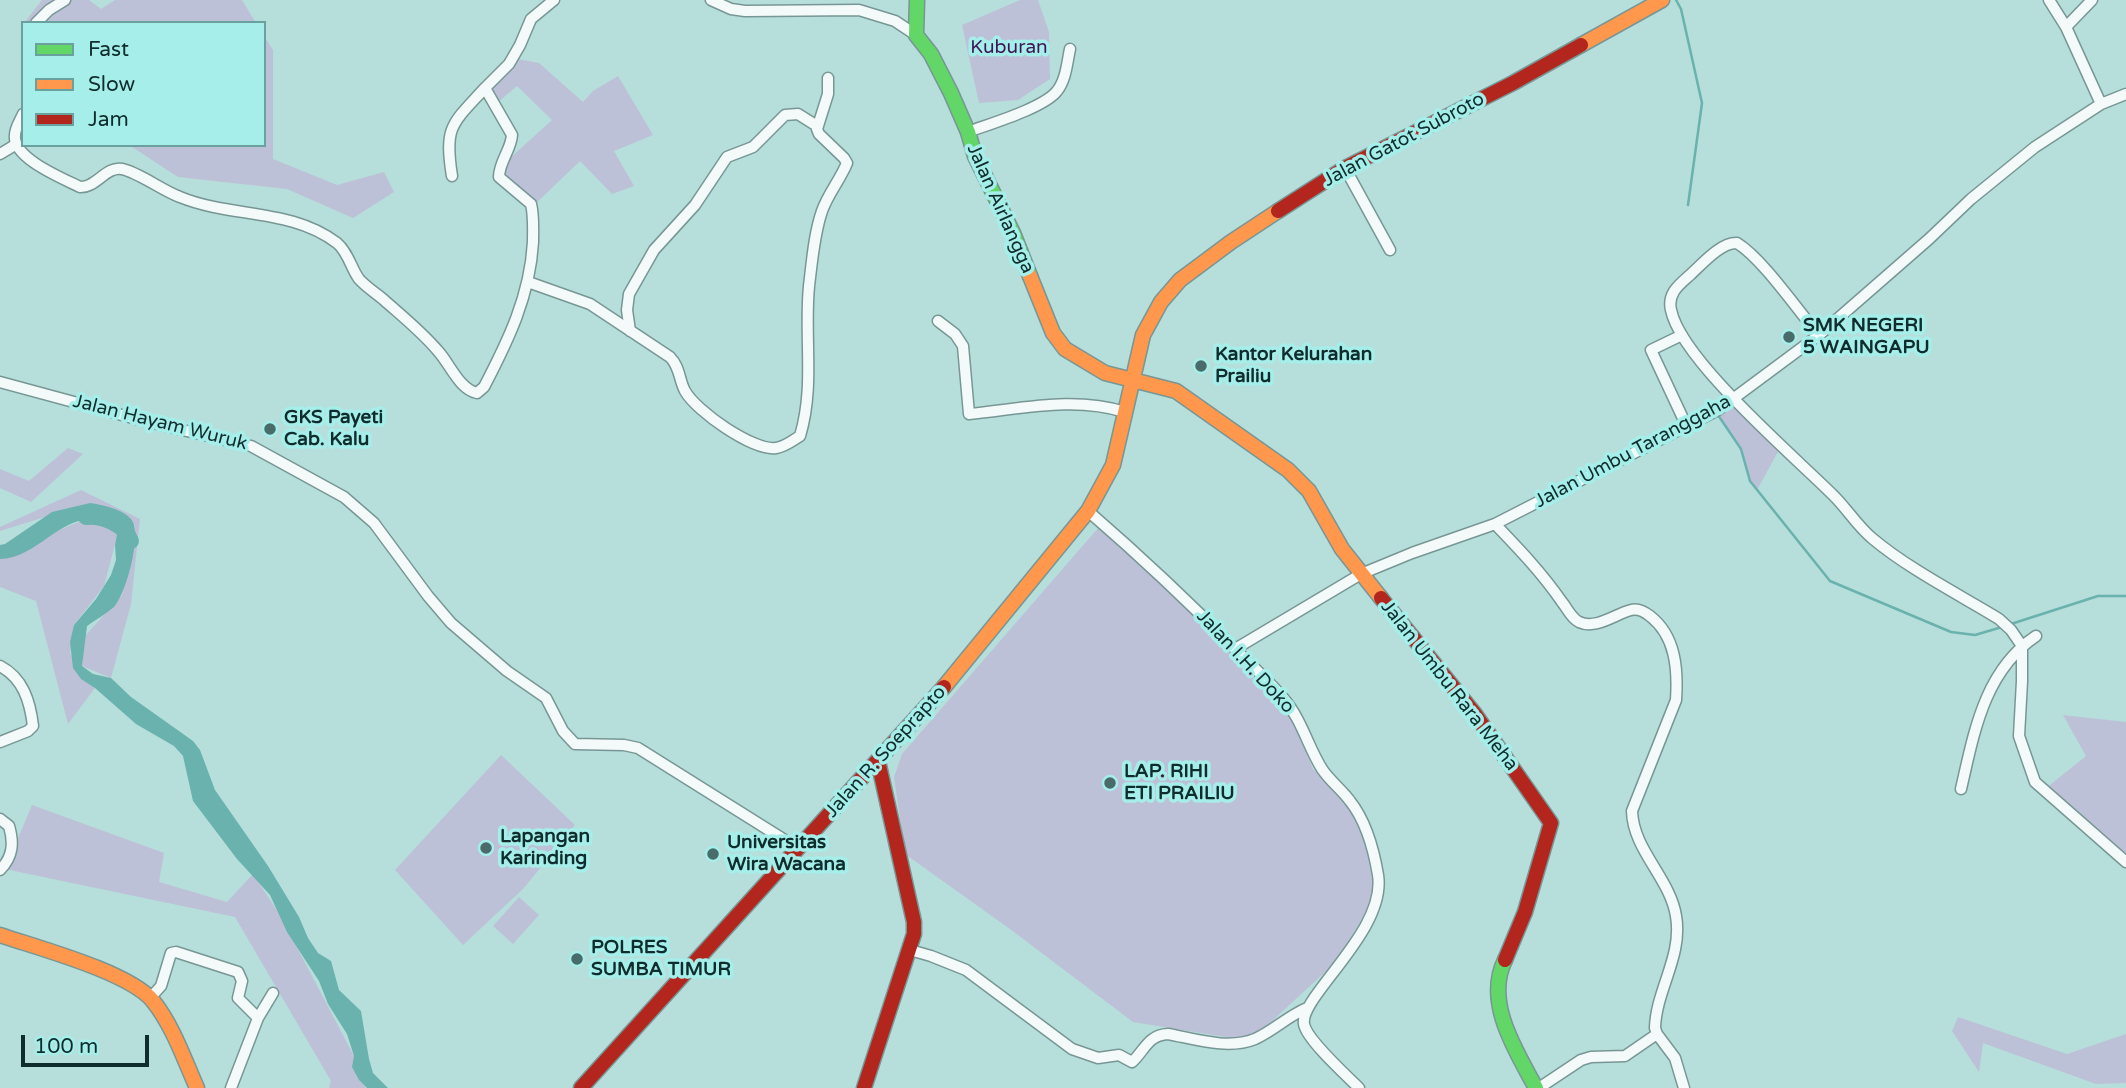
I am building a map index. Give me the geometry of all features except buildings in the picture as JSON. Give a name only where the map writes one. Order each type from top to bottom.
[{"type":"main road","points":[[916,35],[917,0]]},
{"type":"main road","name":"Jalan Gatot Subroto","points":[[1131,380],[1143,335],[1151,318],[1175,285],[1231,242],[1345,168],[1513,83],[1662,0]]},
{"type":"main road","name":"Jalan Airlangga","points":[[916,35],[937,64],[968,132],[975,156],[1013,233],[1053,333],[1065,349],[1085,363],[1114,377],[1131,380]]},
{"type":"main road","name":"Jalan R. Soeprapto","points":[[581,1088],[963,666],[1088,511],[1113,465],[1131,380]]},
{"type":"main road","name":"Jalan Umbu Rara Meha","points":[[1131,380],[1176,391],[1288,470],[1310,491],[1342,549],[1475,714],[1550,820],[1528,902],[1514,941],[1498,973],[1496,987],[1506,1022],[1538,1088]]},
{"type":"main road","points":[[864,1088],[910,950],[914,922],[878,761]]},
{"type":"main road","points":[[0,934],[96,967],[132,984],[151,997],[197,1088]]},
{"type":"street","points":[[38,21],[65,0]]},
{"type":"street","points":[[453,176],[448,142],[451,128],[509,64],[531,19],[554,0]]},
{"type":"street","points":[[711,0],[731,9],[745,11],[859,10],[895,21],[916,35]]},
{"type":"street","points":[[2049,0],[2066,27],[2101,104]]},
{"type":"street","points":[[2066,27],[2092,0]]},
{"type":"street","points":[[968,132],[1026,110],[1055,94],[1063,80],[1070,50]]},
{"type":"street","points":[[528,282],[590,304],[675,362],[691,399],[729,429],[753,443],[774,448],[787,445],[800,436],[807,413],[810,383],[809,288],[818,229],[823,208],[847,163],[819,134],[817,126],[828,94],[828,78]]},
{"type":"street","points":[[21,119],[15,135],[15,145],[30,160],[80,187],[88,187],[114,170],[125,170],[181,198],[281,217],[313,229],[336,242],[359,279],[437,349],[462,385],[472,392],[480,392],[508,342],[528,282],[532,259],[533,210],[528,200],[499,177],[499,169],[512,135],[485,88]]},
{"type":"street","name":"Jalan Umbu Taranggaha","points":[[1235,649],[1361,574],[1495,524],[1715,412],[1819,335],[2008,168],[2043,141],[2101,104],[2126,94]]},
{"type":"street","points":[[629,331],[629,295],[638,277],[654,250],[700,198],[723,161],[732,154],[753,147],[785,115],[798,114],[817,126]]},
{"type":"street","points":[[0,154],[15,145]]},
{"type":"street","points":[[1345,168],[1390,250]]},
{"type":"street","points":[[1819,335],[1745,248],[1733,242],[1700,266],[1675,288],[1671,296],[1671,311],[1682,335],[1712,374],[1845,507],[1872,539],[2011,629],[2022,646],[2018,737],[2035,782],[2126,862]]},
{"type":"street","points":[[938,321],[955,334],[963,346],[970,414],[1066,403],[1103,406],[1125,412]]},
{"type":"street","points":[[1682,335],[1651,351],[1687,427]]},
{"type":"street","name":"Jalan Hayam Wuruk","points":[[0,382],[144,421],[251,446],[322,484],[355,505],[374,523],[451,623],[507,671],[546,698],[563,731],[575,744],[624,745],[638,748],[799,849]]},
{"type":"street","name":"Jalan I.H. Doko","points":[[1088,511],[1170,584],[1285,700],[1320,765],[1357,811],[1371,844],[1379,889],[1369,919],[1347,955],[1307,1009]]},
{"type":"street","points":[[1495,524],[1545,577],[1576,620],[1589,624],[1632,610],[1641,611],[1660,625],[1673,645],[1676,700],[1632,811],[1634,827],[1676,914],[1676,947],[1655,1021],[1657,1034],[1675,1058],[1684,1088]]},
{"type":"street","points":[[1961,789],[1985,699],[2000,672],[2022,646],[2036,636]]},
{"type":"street","points":[[0,666],[10,671],[25,690],[33,726],[28,732],[0,742]]},
{"type":"street","points":[[0,819],[9,826],[12,850],[0,870]]},
{"type":"street","points":[[910,950],[967,970],[1072,1049],[1098,1058],[1119,1055],[1132,1062],[1151,1039],[1159,1034],[1229,1044],[1243,1043],[1257,1038],[1288,1017],[1307,1009]]},
{"type":"street","points":[[151,997],[161,986],[171,953],[176,951],[238,972],[242,981],[238,998],[258,1018]]},
{"type":"street","points":[[231,1088],[258,1018],[272,993]]},
{"type":"street","points":[[1307,1009],[1304,1025],[1307,1032],[1359,1088]]},
{"type":"street","points":[[1538,1088],[1581,1060],[1625,1056],[1657,1034]]},
{"type":"green space","points":[[42,0],[89,0],[101,9],[115,0],[242,0],[255,21],[26,21]]},
{"type":"green space","name":"Kuburan","points":[[1020,0],[1038,0],[1049,32],[1050,79],[1018,100],[979,103],[962,25]]},
{"type":"green space","points":[[266,39],[273,50],[273,159],[337,185],[384,172],[394,192],[353,218],[287,189],[178,177],[132,147],[266,147]]},
{"type":"green space","points":[[512,58],[539,63],[583,102],[593,91],[618,76],[653,135],[614,151],[634,186],[612,194],[580,161],[531,208],[498,169],[552,120],[517,86],[497,103],[491,88]]},
{"type":"green space","points":[[1733,399],[1779,450],[1757,490],[1750,481],[1741,449],[1715,412]]},
{"type":"green space","points":[[68,448],[83,454],[31,502],[0,488],[0,469],[29,481]]},
{"type":"green space","points":[[81,490],[140,519],[131,604],[111,678],[82,666],[85,636],[122,595],[135,526],[90,503],[0,531],[0,527]]},
{"type":"green space","points":[[88,518],[118,533],[104,586],[74,625],[70,653],[95,688],[68,724],[36,601],[0,587],[0,555]]},
{"type":"green space","name":"LAP. RIHI ETI PRAILIU","points":[[1099,527],[1263,682],[1291,713],[1313,769],[1354,809],[1375,893],[1336,962],[1258,1034],[1238,1039],[1133,1022],[905,854],[894,777],[902,754]]},
{"type":"green space","points":[[2063,715],[2126,722],[2126,858],[2045,789],[2086,756]]},
{"type":"green space","name":"Lapangan Karinding","points":[[501,755],[575,825],[524,888],[463,945],[395,870]]},
{"type":"green space","points":[[32,805],[164,853],[159,882],[227,902],[253,874],[280,915],[354,1056],[359,1080],[366,1088],[329,1088],[331,1081],[235,917],[5,869]]},
{"type":"green space","points":[[519,897],[539,915],[513,944],[493,926]]},
{"type":"green space","points":[[1958,1017],[2067,1054],[2126,1034],[2126,1083],[2096,1084],[1983,1043],[1979,1072],[1952,1031]]},
{"type":"water","points":[[90,503],[112,508],[131,519],[135,537],[132,563],[119,600],[111,610],[87,626],[82,666],[93,674],[111,678],[131,697],[193,741],[200,750],[215,790],[268,866],[318,953],[331,961],[339,990],[361,1011],[373,1073],[388,1088],[367,1088],[359,1080],[352,1067],[354,1056],[347,1034],[328,1004],[319,981],[287,932],[270,895],[237,859],[193,801],[183,756],[174,746],[136,724],[81,679],[73,668],[70,642],[74,625],[96,599],[111,575],[116,560],[115,545],[119,524],[98,519],[72,523],[26,552],[0,559],[0,545],[52,512]]},
{"type":"waterway","points":[[1676,0],[1681,9],[1702,103],[1688,205]]},
{"type":"waterway","points":[[1718,415],[1741,449],[1750,481],[1830,581],[1951,632],[1975,635],[2002,627]]},
{"type":"waterway","points":[[86,517],[113,522],[124,530],[131,541]]},
{"type":"waterway","points":[[2011,624],[2098,596],[2126,596]]},
{"type":"traffic: fast","points":[[917,0],[916,35],[931,54],[951,93],[975,156],[1013,233],[1030,276]]},
{"type":"traffic: fast","points":[[1505,960],[1499,976],[1500,1009],[1512,1042],[1536,1088]]},
{"type":"traffic: slow","points":[[1581,45],[1662,0]]},
{"type":"traffic: slow","points":[[944,687],[1088,511],[1113,465],[1143,335],[1161,302],[1180,280],[1278,211]]},
{"type":"traffic: slow","points":[[1030,276],[1053,333],[1065,349],[1105,373],[1176,391],[1288,470],[1309,491],[1342,549],[1381,598]]},
{"type":"traffic: slow","points":[[0,935],[82,962],[141,990],[153,1001],[166,1021],[197,1088]]},
{"type":"traffic: jam","points":[[1278,211],[1345,168],[1513,83],[1581,45]]},
{"type":"traffic: jam","points":[[1381,598],[1475,714],[1551,823],[1525,912],[1505,960]]},
{"type":"traffic: jam","points":[[581,1088],[944,687]]},
{"type":"traffic: jam","points":[[864,1088],[914,934],[914,922],[878,761]]},
{"type":"place","name":"SMK NEGERI 5 WAINGAPU","points":[[1789,337]]},
{"type":"place","name":"Kantor Kelurahan Prailiu","points":[[1201,366]]},
{"type":"place","name":"GKS Payeti Cab. Kalu","points":[[270,429]]},
{"type":"place","name":"LAP. RIHI ETI PRAILIU","points":[[1110,783]]},
{"type":"place","name":"Lapangan Karinding","points":[[486,848]]},
{"type":"place","name":"Universitas Wira Wacana","points":[[713,854]]},
{"type":"place","name":"POLRES SUMBA TIMUR","points":[[577,959]]}]
